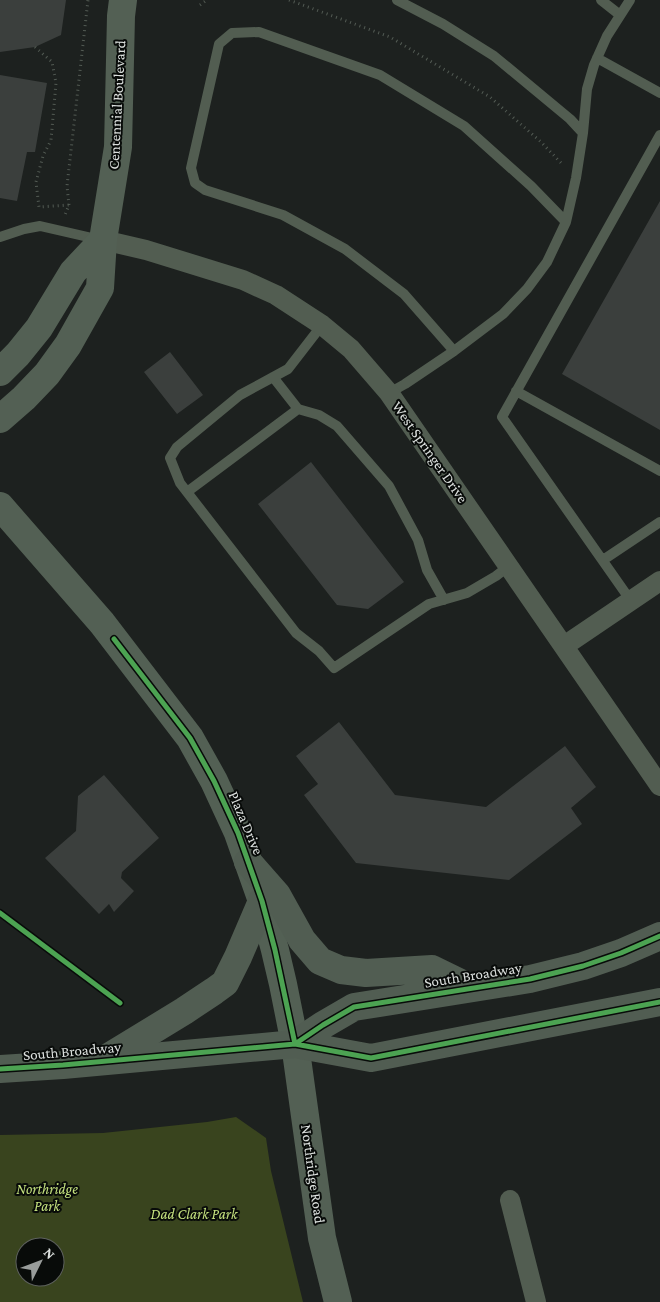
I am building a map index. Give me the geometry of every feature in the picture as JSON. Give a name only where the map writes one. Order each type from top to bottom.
[{"type":"main road","points":[[248,862],[277,895],[302,940],[320,961],[341,970],[366,973],[432,969],[471,988]]},
{"type":"main road","points":[[102,1062],[184,1012],[214,992],[225,982],[238,958],[262,901]]},
{"type":"main road","name":"South Broadway","points":[[296,1044],[322,1025],[354,1007],[530,979],[583,966],[621,953],[660,936]]},
{"type":"main road","name":"South Broadway","points":[[0,1069],[102,1062],[296,1044],[370,1058],[660,1002]]},
{"type":"street","name":"Centennial Boulevard","points":[[0,419],[47,374],[68,345],[100,288],[104,240],[118,147],[123,0]]},
{"type":"street","name":"West Springer Drive","points":[[104,240],[146,250],[243,280],[276,295],[322,325],[351,349],[389,392],[660,786]]},
{"type":"street","points":[[0,372],[18,354],[39,328],[73,272],[104,240]]},
{"type":"street","name":"Plaza Drive","points":[[0,506],[102,623],[190,738],[214,782],[238,833],[262,901],[296,1044]]},
{"type":"street","points":[[564,646],[660,581]]},
{"type":"street","name":"Northridge Road","points":[[296,1044],[322,1238],[338,1302]]},
{"type":"street","points":[[510,1200],[536,1302]]},
{"type":"lane","points":[[397,0],[443,24],[494,56],[583,132]]},
{"type":"lane","points":[[601,0],[620,15]]},
{"type":"lane","points":[[389,392],[405,384],[503,314],[527,289],[547,262],[566,222],[576,178],[587,89],[594,65],[607,36],[630,0]]},
{"type":"lane","points":[[454,350],[404,294],[345,249],[283,214],[205,190],[195,183],[192,168],[219,44],[232,32],[259,32],[380,75],[464,126],[531,186],[566,222]]},
{"type":"lane","points":[[597,58],[660,92]]},
{"type":"lane","points":[[631,601],[502,416],[660,135]]},
{"type":"lane","points":[[0,237],[40,226],[104,240]]},
{"type":"lane","points":[[322,325],[288,369],[240,395],[177,447],[170,458],[180,483],[296,633],[319,651],[334,668],[429,604],[467,594],[509,566]]},
{"type":"lane","points":[[273,377],[298,410],[320,415],[338,426],[389,486],[418,540],[427,570],[444,600]]},
{"type":"lane","points":[[516,391],[660,471]]},
{"type":"lane","points":[[187,492],[298,410]]},
{"type":"lane","points":[[603,560],[660,522]]},
{"type":"path","points":[[59,230],[69,205],[67,186],[88,0]]},
{"type":"path","points":[[200,5],[207,0]]},
{"type":"path","points":[[289,0],[390,37],[490,97],[541,142],[576,178]]},
{"type":"path","points":[[35,47],[52,62],[56,83],[51,140],[43,156],[36,182],[39,207],[69,205]]},
{"type":"green space","name":"Dad Clark Park","points":[[236,1117],[266,1138],[271,1171],[303,1302],[0,1302],[0,1135],[103,1133],[207,1122]]},
{"type":"building","points":[[0,0],[66,0],[61,35],[35,47],[0,52]]},
{"type":"building","points":[[0,75],[47,83],[35,152],[27,152],[17,201],[0,198]]},
{"type":"building","points":[[660,201],[660,430],[562,374]]},
{"type":"building","points":[[170,352],[203,395],[177,414],[144,372]]},
{"type":"building","points":[[311,462],[404,582],[368,609],[337,605],[258,504]]},
{"type":"building","points":[[339,722],[395,795],[486,807],[565,746],[596,787],[571,808],[582,824],[509,880],[356,863],[304,795],[318,784],[296,756]]},
{"type":"building","points":[[104,775],[159,838],[122,872],[121,878],[134,891],[114,912],[109,904],[99,914],[45,858],[76,831],[78,796]]},
{"type":"cycle path","points":[[114,639],[190,738],[214,781],[238,833],[262,901],[275,950],[295,1044]]},
{"type":"cycle path","points":[[0,913],[120,1003]]},
{"type":"cycle path","points":[[295,1044],[354,1007],[530,979],[583,966],[621,953],[660,936]]},
{"type":"cycle path","points":[[0,1069],[295,1044],[371,1058],[660,1002]]},
{"type":"park label","name":"Northridge Park","points":[[47,1198]]}]
